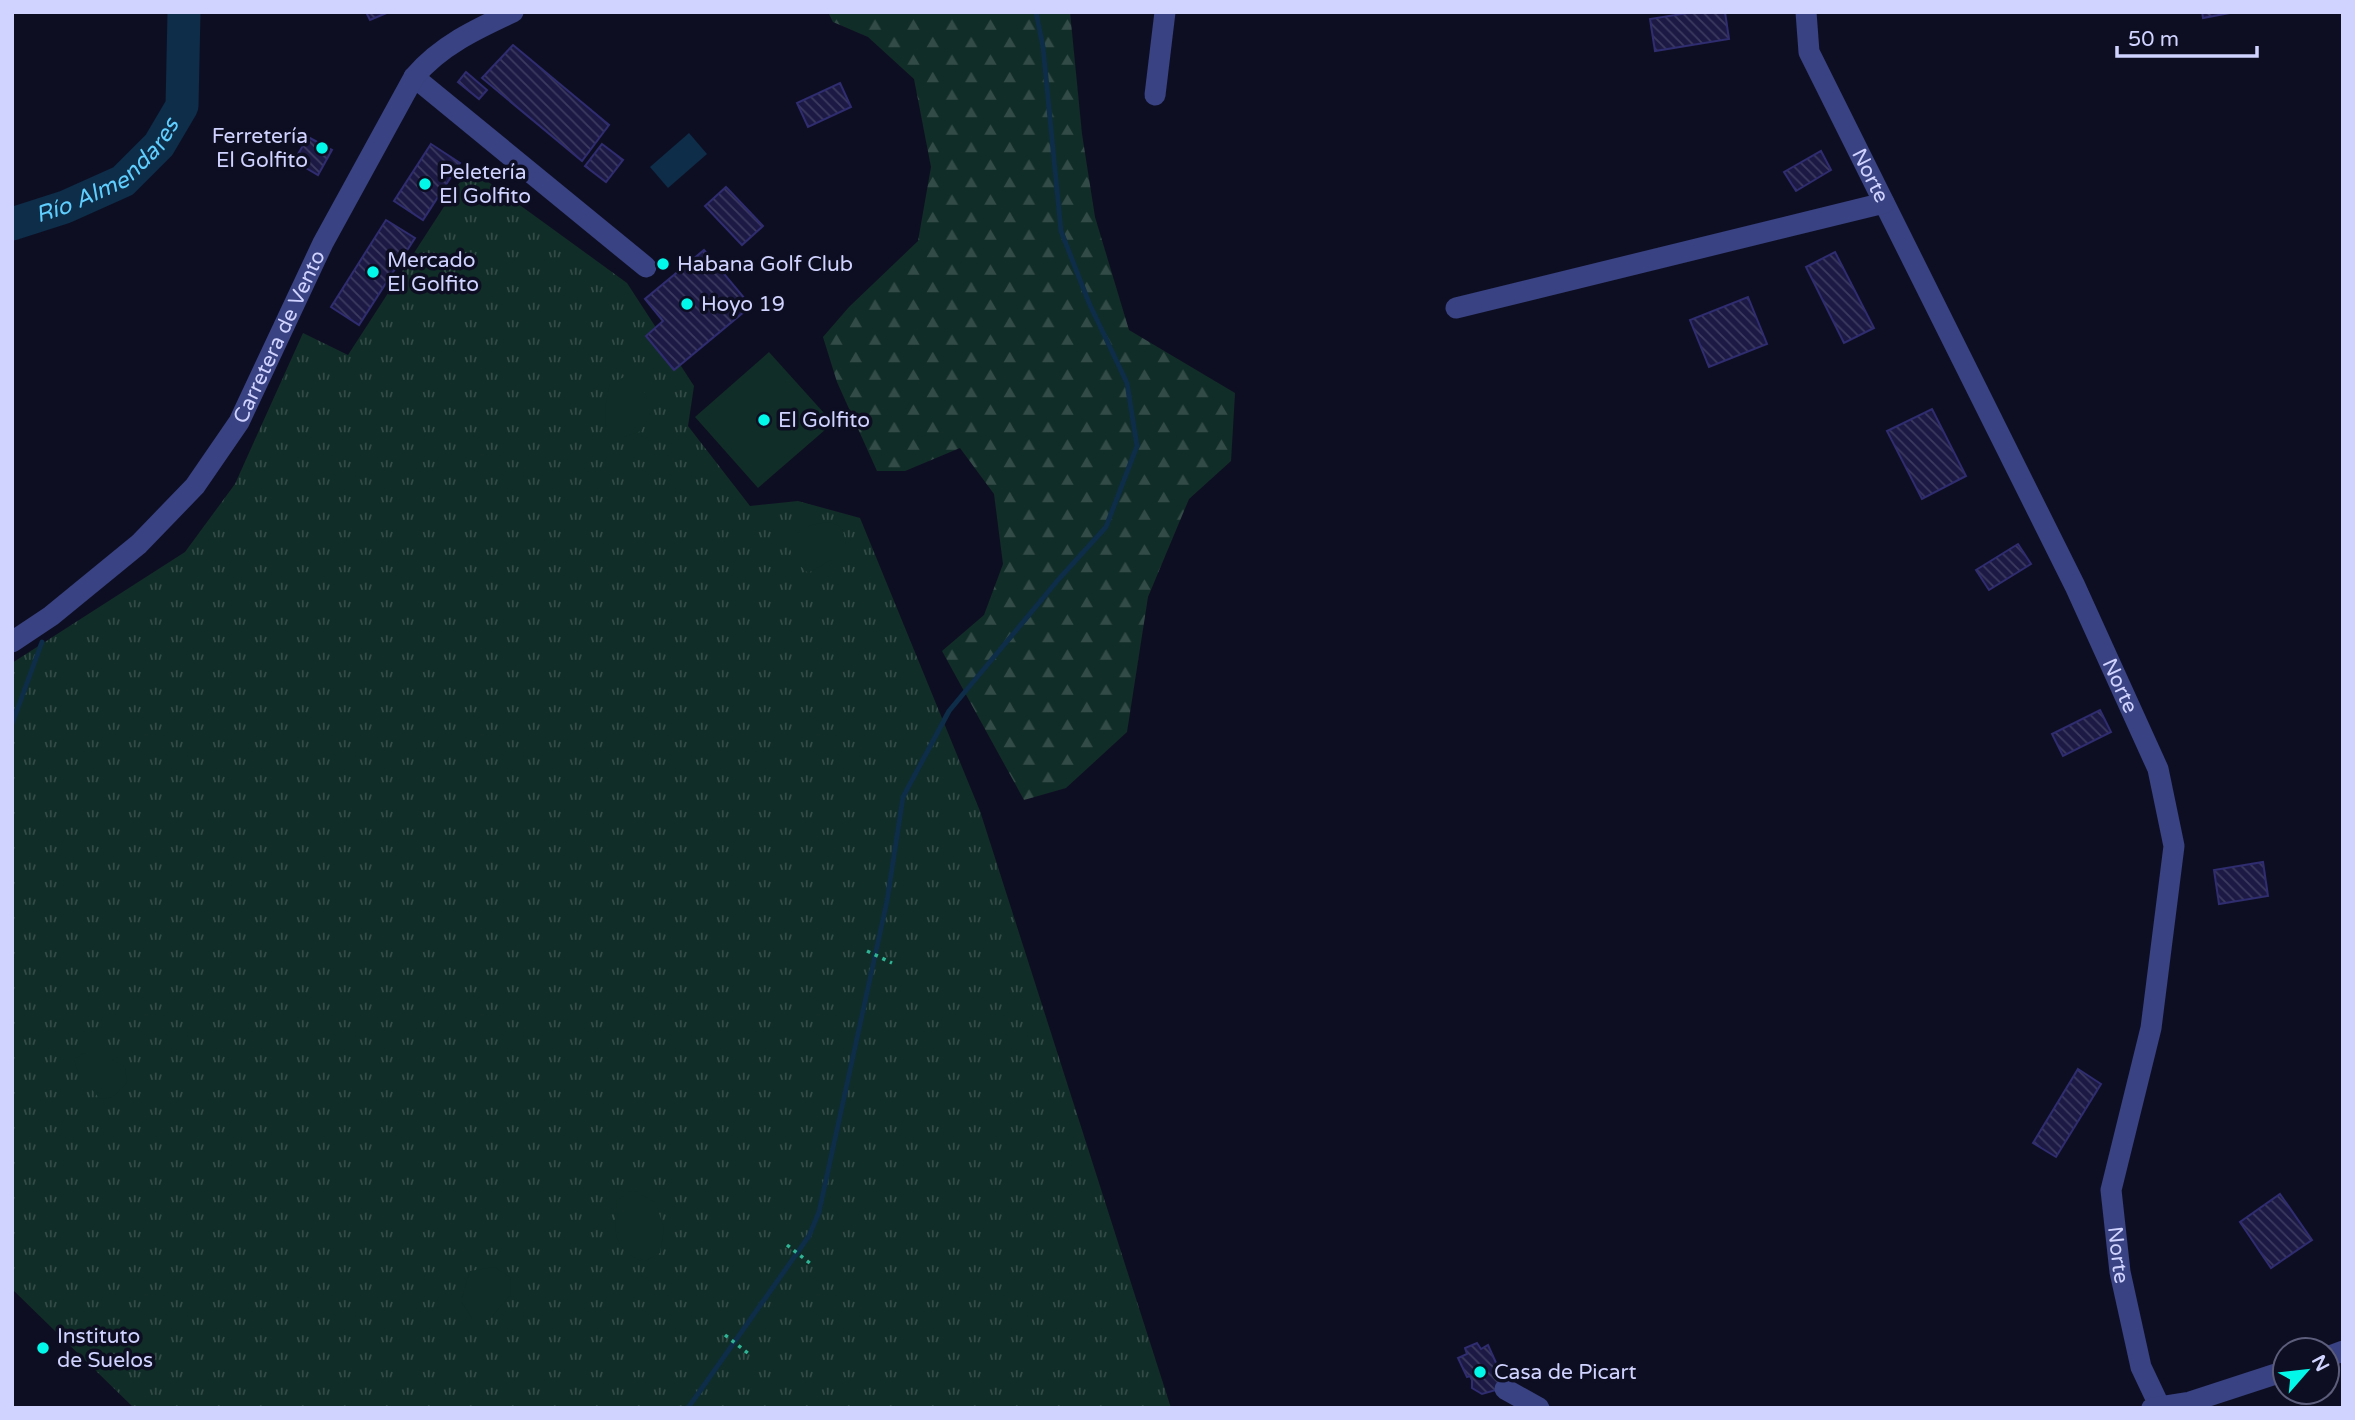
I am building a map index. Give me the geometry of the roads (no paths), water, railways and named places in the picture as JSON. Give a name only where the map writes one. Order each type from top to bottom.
[{"type":"street","name":"Carretera de Vento","points":[[12,642],[51,616],[139,544],[195,486],[239,422],[323,243],[414,77],[426,63],[454,42],[513,12]]},
{"type":"street","points":[[1155,94],[1165,12]]},
{"type":"street","name":"Norte","points":[[1806,12],[1809,52],[2075,586],[2158,769],[2174,846],[2151,1028],[2111,1190],[2120,1272],[2141,1367],[2156,1407]]},
{"type":"street","points":[[414,77],[646,267]]},
{"type":"street","points":[[1456,308],[1884,202]]},
{"type":"street","points":[[2156,1407],[2190,1402],[2271,1376]]},
{"type":"street","points":[[1504,1389],[1539,1408]]},
{"type":"water","points":[[689,133],[707,154],[668,188],[650,167]]},
{"type":"waterway","name":"Río Almendares","points":[[12,224],[65,207],[123,181],[159,145],[182,106],[184,12]]},
{"type":"waterway","points":[[688,1408],[809,1236],[819,1212],[887,901],[903,797],[949,711],[1058,580],[1106,527],[1137,446],[1127,383],[1089,303],[1061,231],[1043,47],[1036,12]]},
{"type":"waterway","points":[[12,724],[42,642]]},
{"type":"place","name":"Ferretería El Golfito","points":[[322,148]]},
{"type":"place","name":"Peletería El Golfito","points":[[425,184]]},
{"type":"place","name":"Habana Golf Club","points":[[663,264]]},
{"type":"place","name":"Mercado El Golfito","points":[[373,272]]},
{"type":"place","name":"Hoyo 19","points":[[687,304]]},
{"type":"place","name":"El Golfito","points":[[764,420]]},
{"type":"place","name":"Instituto de Suelos","points":[[43,1348]]},
{"type":"place","name":"Casa de Picart","points":[[1480,1372]]}]
